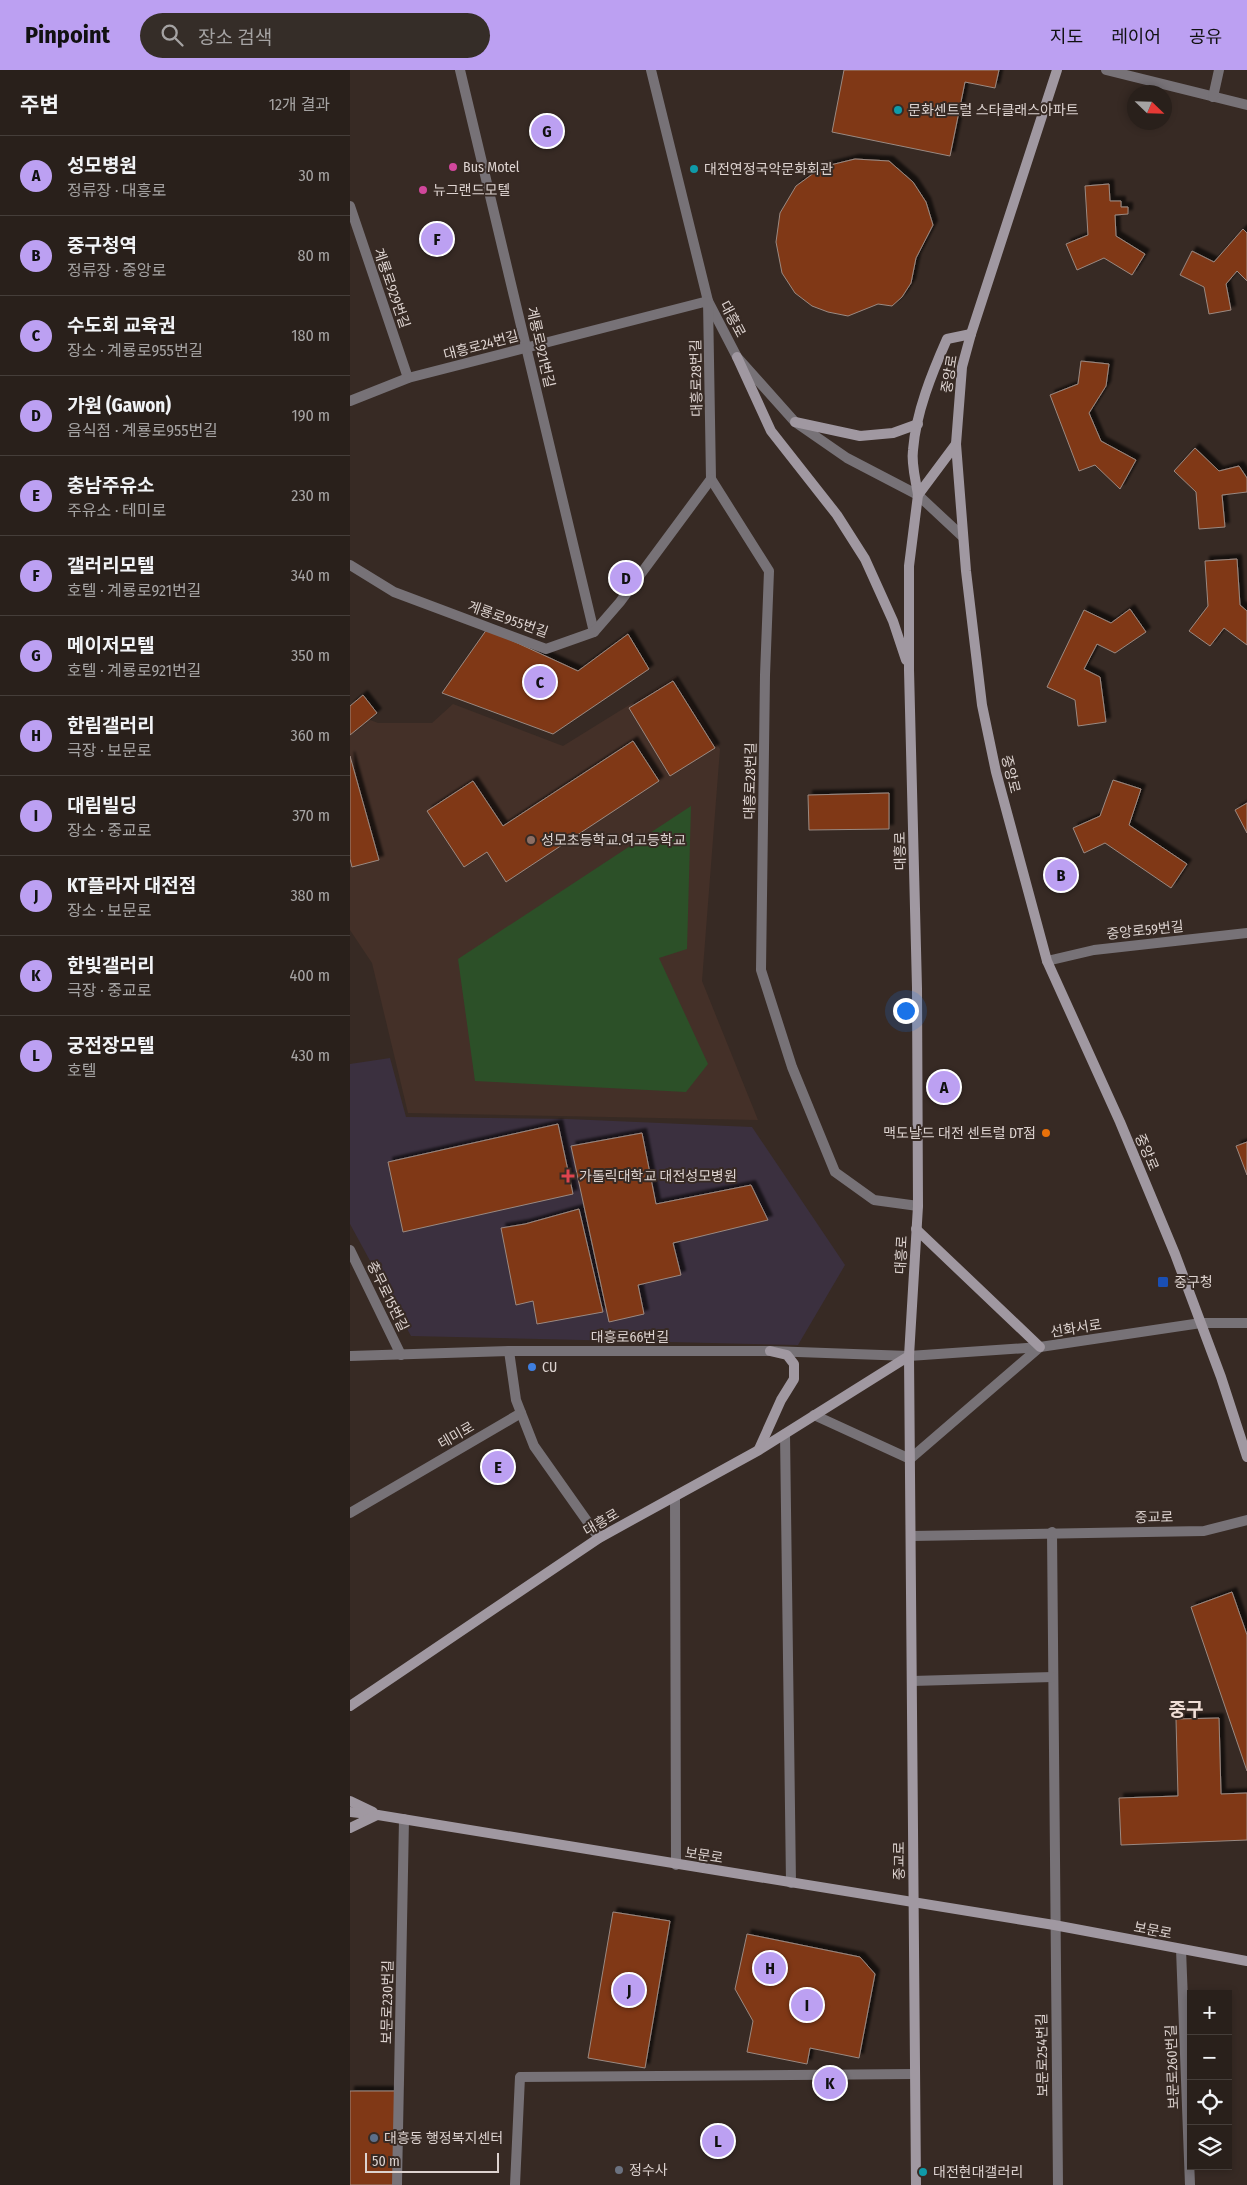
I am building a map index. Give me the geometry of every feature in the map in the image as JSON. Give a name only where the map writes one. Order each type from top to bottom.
[{"type":"main road","name":"중앙로","points":[[1056,70],[962,367],[956,444],[962,536],[982,705],[996,772],[1047,960],[1120,1122],[1201,1323],[1247,1457]]},
{"type":"main road","points":[[918,496],[912,451],[935,366],[947,339],[971,334]]},
{"type":"main road","points":[[737,357],[771,431],[837,515],[865,559],[893,621],[909,670]]},
{"type":"main road","points":[[795,422],[860,436],[893,433],[918,424]]},
{"type":"main road","name":"대흥로","points":[[350,1706],[599,1538],[759,1450],[909,1356],[918,1206],[917,988],[909,670],[910,566],[918,496],[956,444]]},
{"type":"main road","points":[[916,1229],[1040,1347]]},
{"type":"main road","points":[[759,1450],[781,1400],[794,1379],[794,1364],[787,1355],[770,1352]]},
{"type":"main road","name":"중교로","points":[[909,1356],[916,2185]]},
{"type":"main road","points":[[350,1801],[378,1815]]},
{"type":"main road","name":"보문로","points":[[350,1812],[404,1819],[676,1865],[1054,1925],[1247,1961]]},
{"type":"main road","points":[[350,1828],[378,1815]]},
{"type":"street","name":"계룡로921번길","points":[[460,70],[594,632]]},
{"type":"street","name":"대흥로","points":[[651,70],[708,301],[737,357],[795,422],[847,458],[918,496]]},
{"type":"street","points":[[1106,70],[1247,106]]},
{"type":"street","points":[[1213,97],[1219,70]]},
{"type":"street","name":"계룡로929번길","points":[[350,206],[408,378]]},
{"type":"street","name":"대흥로24번길","points":[[350,401],[408,378],[708,301]]},
{"type":"street","name":"대흥로28번길","points":[[708,301],[711,479],[769,571],[765,675],[762,970],[792,1067],[834,1172],[874,1200],[918,1206]]},
{"type":"street","name":"계룡로955번길","points":[[350,565],[394,592],[546,649],[594,632],[620,602],[711,479]]},
{"type":"street","points":[[918,496],[962,536]]},
{"type":"street","name":"중앙로59번길","points":[[1047,960],[1094,950],[1247,933]]},
{"type":"street","name":"충무로15번길","points":[[350,1250],[401,1355]]},
{"type":"street","name":"선화서로","points":[[909,1356],[1040,1347],[1201,1323],[1247,1323]]},
{"type":"street","points":[[814,1415],[910,1459],[1040,1347]]},
{"type":"street","points":[[510,1351],[516,1400],[534,1446],[599,1538]]},
{"type":"street","name":"대흥로66번길","points":[[350,1356],[510,1351],[770,1352],[909,1356]]},
{"type":"street","name":"테미로","points":[[350,1513],[521,1413]]},
{"type":"street","points":[[784,1434],[791,1883]]},
{"type":"street","points":[[675,1496],[676,1865]]},
{"type":"street","name":"중교로","points":[[911,1536],[1052,1532],[1204,1531],[1247,1520]]},
{"type":"street","points":[[1052,1532],[1054,1925]]},
{"type":"street","points":[[912,1680],[1052,1677]]},
{"type":"street","name":"보문로230번길","points":[[398,2185],[404,1819]]},
{"type":"street","name":"보문로254번길","points":[[1054,1925],[1058,2185]]},
{"type":"street","name":"보문로260번길","points":[[1181,1949],[1190,2185]]},
{"type":"street","points":[[515,2185],[520,2078],[915,2074]]},
{"type":"shaded area","name":"성모초등학교.여고등학교","points":[[676,676],[720,749],[702,981],[758,1120],[408,1113],[372,963],[350,930],[350,712],[378,723],[432,723],[453,704],[563,746]]},
{"type":"shaded area","name":"가톨릭대학교 대전성모병원","points":[[390,1058],[406,1117],[568,1119],[752,1127],[845,1265],[798,1345],[411,1336],[350,1224],[350,1064]]},
{"type":"green space","points":[[691,806],[687,949],[659,958],[708,1064],[686,1092],[475,1081],[458,959]]},
{"type":"building","name":"문화센트럴 스타클래스아파트","points":[[844,70],[999,70],[995,88],[965,82],[950,156],[832,132]]},
{"type":"building","points":[[855,159],[889,161],[913,182],[926,202],[933,225],[916,258],[911,283],[902,297],[892,306],[878,304],[848,316],[812,306],[795,293],[782,273],[776,242],[780,213],[796,186],[822,167]]},
{"type":"building","points":[[1109,184],[1110,201],[1121,201],[1121,207],[1128,207],[1128,214],[1115,215],[1116,236],[1145,254],[1132,275],[1104,258],[1077,270],[1066,244],[1088,235],[1085,186]]},
{"type":"building","points":[[1243,229],[1247,233],[1247,281],[1237,271],[1226,284],[1231,310],[1209,314],[1204,287],[1180,275],[1192,251],[1214,262]]},
{"type":"building","points":[[1081,361],[1109,364],[1106,386],[1089,413],[1101,441],[1136,460],[1120,489],[1095,465],[1079,471],[1050,395],[1078,384]]},
{"type":"building","points":[[1195,448],[1219,471],[1239,466],[1247,478],[1247,492],[1222,495],[1225,527],[1199,529],[1196,492],[1174,471]]},
{"type":"building","points":[[1237,559],[1240,605],[1247,611],[1247,645],[1224,628],[1210,646],[1189,631],[1208,606],[1205,561]]},
{"type":"building","points":[[1130,609],[1146,632],[1115,653],[1097,644],[1084,669],[1100,677],[1106,722],[1078,726],[1075,700],[1047,687],[1084,610],[1111,623]]},
{"type":"building","points":[[487,629],[578,671],[628,634],[649,669],[553,734],[442,693]]},
{"type":"building","points":[[673,681],[715,748],[670,776],[629,708]]},
{"type":"building","points":[[363,695],[377,713],[350,735],[350,706]]},
{"type":"building","points":[[633,741],[659,781],[506,882],[487,852],[464,867],[427,811],[473,781],[503,826]]},
{"type":"building","points":[[350,756],[379,860],[352,867],[350,859]]},
{"type":"building","points":[[1113,780],[1141,789],[1129,825],[1187,864],[1171,888],[1105,843],[1084,853],[1073,828],[1100,816]]},
{"type":"building","points":[[889,793],[889,829],[809,830],[808,795]]},
{"type":"building","points":[[1247,803],[1247,833],[1235,810]]},
{"type":"building","points":[[558,1124],[573,1194],[403,1232],[388,1162]]},
{"type":"building","points":[[642,1133],[656,1204],[751,1185],[768,1220],[673,1243],[681,1275],[638,1285],[644,1314],[609,1322],[571,1146]]},
{"type":"building","points":[[1247,1142],[1247,1175],[1236,1146]]},
{"type":"building","points":[[579,1209],[603,1312],[537,1324],[533,1301],[516,1305],[501,1228],[525,1224]]},
{"type":"building","points":[[1232,1592],[1247,1635],[1247,1771],[1191,1607]]},
{"type":"building","points":[[1219,1718],[1221,1794],[1247,1793],[1247,1840],[1121,1845],[1119,1798],[1178,1796],[1176,1719]]},
{"type":"building","points":[[613,1912],[670,1921],[645,2068],[588,2058]]},
{"type":"building","points":[[747,1934],[860,1957],[875,1974],[859,2058],[810,2048],[807,2064],[747,2052],[753,2021],[735,1989]]},
{"type":"building","name":"대흥동 행정복지센터","points":[[350,2091],[398,2091],[396,2185],[350,2185]]},
{"type":"place","name":"문화센트럴 스타클래스아파트","points":[[898,110]]},
{"type":"place","name":"메이저모텔","points":[[547,131]]},
{"type":"place","name":"Bus Motel","points":[[453,167]]},
{"type":"place","name":"대전연정국악문화회관","points":[[694,169]]},
{"type":"place","name":"뉴그랜드모텔","points":[[423,190]]},
{"type":"place","name":"갤러리모텔","points":[[437,239]]},
{"type":"place","name":"가원 (Gawon)","points":[[626,578]]},
{"type":"place","name":"수도회 교육권","points":[[540,682]]},
{"type":"place","name":"성모초등학교.여고등학교","points":[[531,840]]},
{"type":"place","name":"중구청역","points":[[1061,875]]},
{"type":"place","name":"성모병원","points":[[944,1087]]},
{"type":"place","name":"맥도날드 대전 센트럴 DT점","points":[[1046,1133]]},
{"type":"place","name":"가톨릭대학교 대전성모병원","points":[[568,1176]]},
{"type":"place","name":"중구청","points":[[1163,1282]]},
{"type":"place","name":"CU","points":[[532,1367]]},
{"type":"place","name":"충남주유소","points":[[498,1467]]},
{"type":"place","name":"한림갤러리","points":[[770,1968]]},
{"type":"place","name":"KT플라자 대전점","points":[[629,1990]]},
{"type":"place","name":"대림빌딩","points":[[807,2005]]},
{"type":"place","name":"한빛갤러리","points":[[830,2083]]},
{"type":"place","name":"대흥동 행정복지센터","points":[[374,2138]]},
{"type":"place","name":"궁전장모텔","points":[[718,2141]]},
{"type":"place","name":"정수사","points":[[619,2170]]},
{"type":"place","name":"대전현대갤러리","points":[[923,2172]]},
{"type":"district","name":"중구","points":[[1186,1709]]}]
